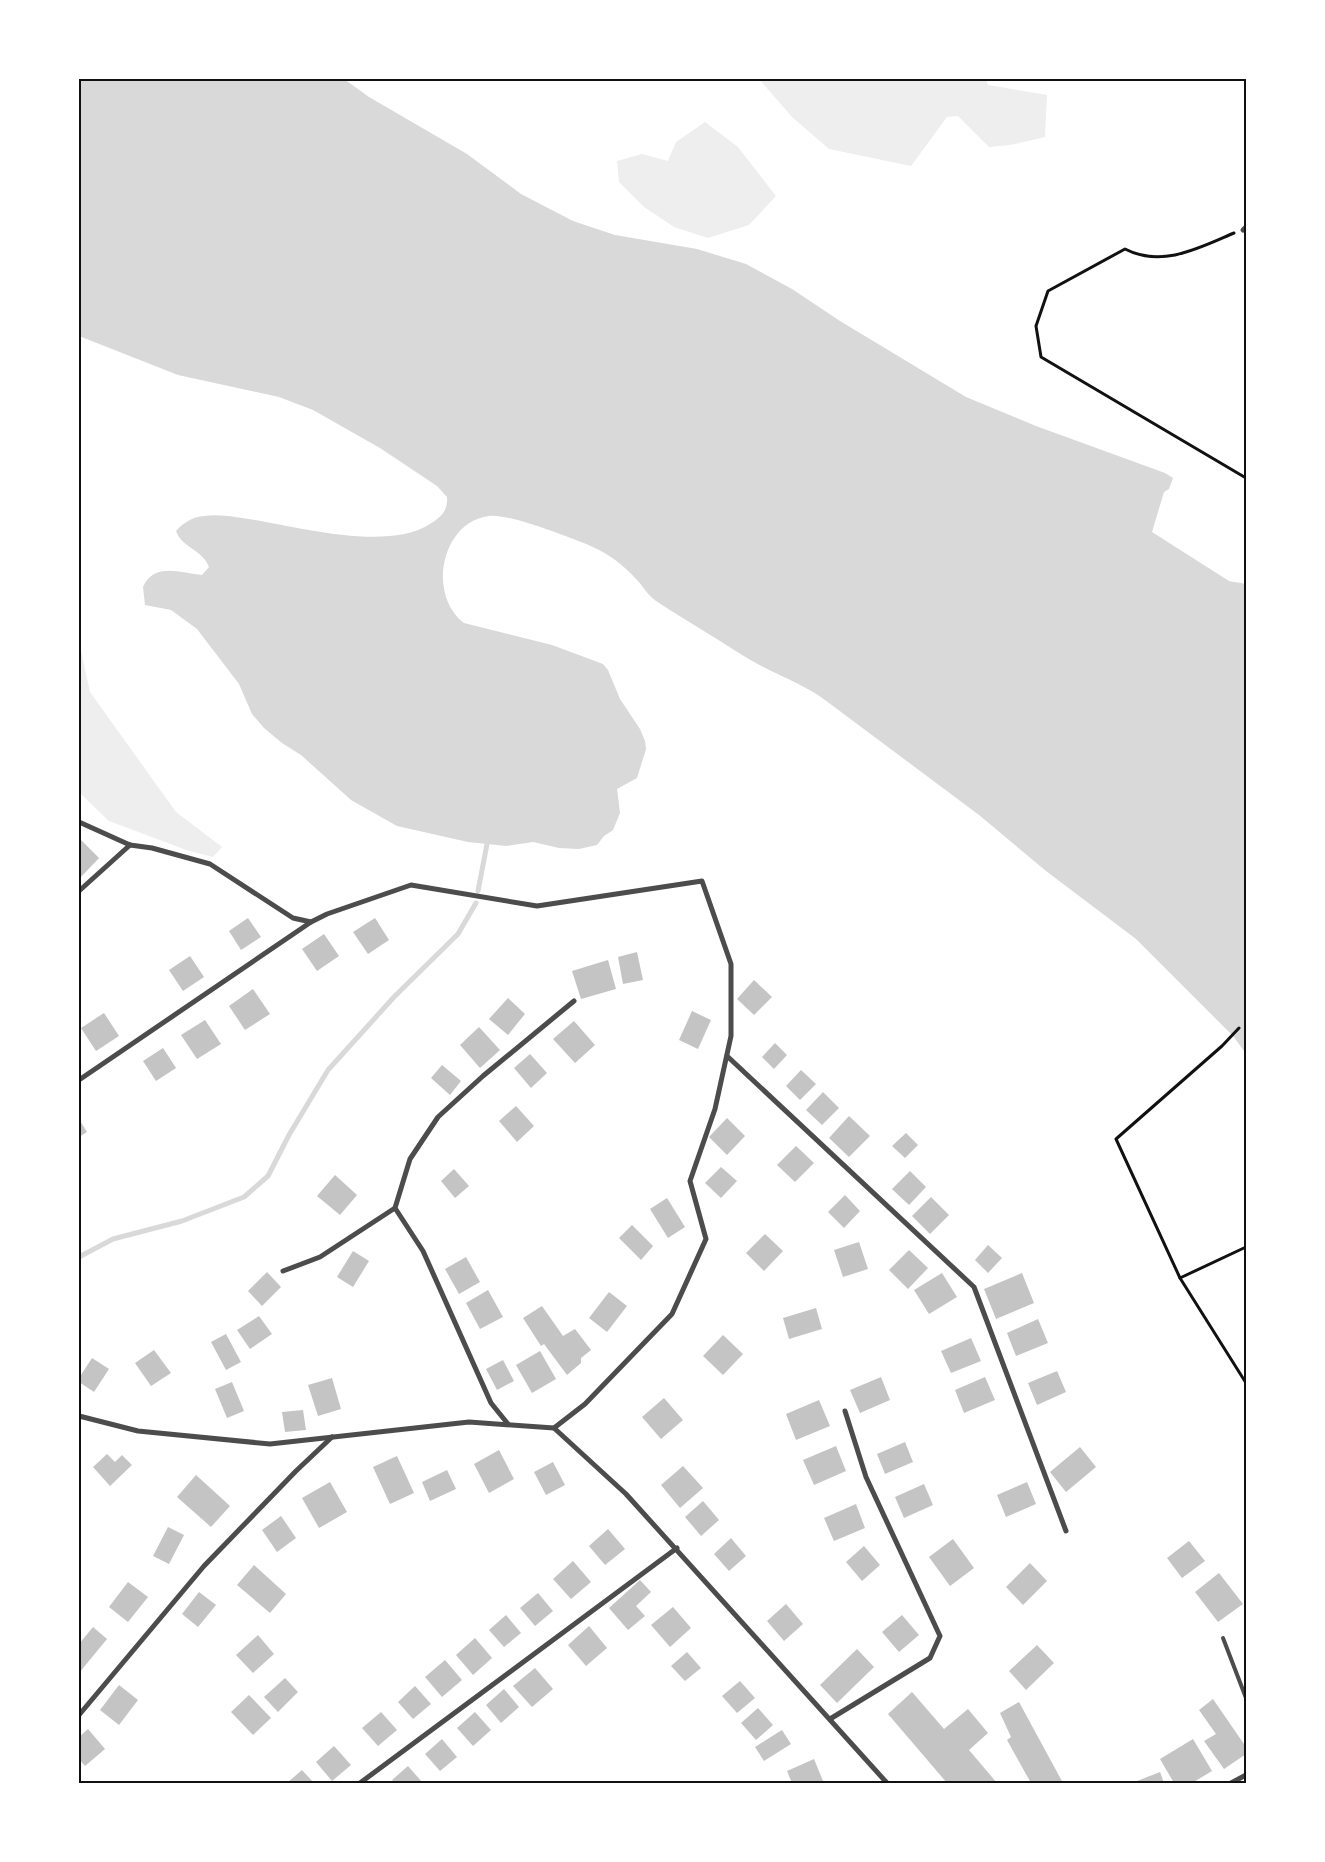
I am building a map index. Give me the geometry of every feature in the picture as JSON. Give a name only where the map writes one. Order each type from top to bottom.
[{"type":"street","points":[[79,822],[130,846],[152,848],[210,864],[293,918],[311,922]]},
{"type":"street","points":[[79,891],[130,846]]},
{"type":"street","points":[[79,1080],[311,922],[327,914],[411,886],[536,906],[702,881],[730,964],[731,1036],[716,1108],[690,1181],[706,1239],[672,1314],[585,1404],[554,1428]]},
{"type":"street","points":[[283,1271],[320,1257],[395,1208],[410,1159],[438,1117],[483,1076],[574,1001]]},
{"type":"street","points":[[727,1056],[974,1287],[1066,1531]]},
{"type":"street","points":[[395,1208],[423,1251],[491,1403],[508,1424]]},
{"type":"street","points":[[830,1720],[930,1658],[940,1636],[866,1477],[845,1411]]},
{"type":"street","points":[[79,1416],[138,1431],[270,1444],[469,1422],[554,1428],[626,1494],[677,1548],[887,1783]]},
{"type":"street","points":[[79,1715],[204,1566],[296,1471],[332,1437]]},
{"type":"street","points":[[360,1783],[677,1548]]},
{"type":"street","points":[[1231,1783],[1246,1775]]},
{"type":"lane","points":[[1223,1638],[1246,1698]]},
{"type":"path","points":[[1244,228],[1185,254],[1152,258],[1125,249],[1048,291],[1036,326],[1041,357],[1246,478]]},
{"type":"path","points":[[1240,1028],[1222,1046],[1116,1138],[1180,1278],[1246,1383]]},
{"type":"path","points":[[1180,1278],[1246,1247]]},
{"type":"shaded area","points":[[79,79],[344,79],[369,97],[467,154],[521,194],[573,221],[615,235],[697,249],[746,264],[792,289],[840,321],[966,397],[1036,426],[1165,473],[1173,478],[1169,489],[1164,492],[1152,532],[1229,581],[1246,584],[1246,1054],[1234,1037],[1136,939],[1046,871],[979,815],[825,700],[753,661],[662,605],[624,567],[602,552],[576,540],[533,525],[508,518],[489,516],[473,521],[460,531],[450,545],[445,561],[443,578],[446,595],[452,611],[464,623],[552,645],[603,664],[608,670],[620,699],[640,729],[646,749],[637,778],[617,789],[620,813],[613,830],[604,836],[597,845],[579,849],[559,848],[533,842],[506,846],[468,842],[397,826],[351,800],[301,755],[282,743],[264,728],[252,714],[239,684],[197,629],[171,610],[145,605],[143,587],[154,574],[170,571],[202,575],[209,567],[202,556],[182,541],[176,531],[184,523],[194,518],[217,515],[344,535],[392,536],[412,532],[430,524],[445,510],[447,497],[437,486],[380,448],[313,410],[279,397],[178,375],[79,336]]},
{"type":"shaded area","points":[[759,79],[986,79],[988,85],[1047,95],[1045,137],[1010,145],[989,147],[958,116],[947,117],[911,166],[829,149],[792,117]]},
{"type":"shaded area","points":[[705,122],[738,147],[776,196],[749,225],[708,238],[674,227],[644,207],[619,182],[617,161],[642,154],[668,161],[676,142]]},
{"type":"shaded area","points":[[79,642],[90,692],[176,812],[222,847],[213,857],[189,851],[109,821],[82,795],[79,790]]},
{"type":"building","points":[[79,838],[99,858],[79,879]]},
{"type":"building","points":[[248,918],[261,937],[241,950],[229,931]]},
{"type":"building","points":[[375,918],[389,940],[368,954],[353,932]]},
{"type":"building","points":[[324,934],[339,956],[317,971],[302,949]]},
{"type":"building","points":[[637,952],[643,980],[623,984],[618,957]]},
{"type":"building","points":[[190,956],[204,977],[183,991],[169,970]]},
{"type":"building","points":[[608,960],[616,989],[581,999],[572,971]]},
{"type":"building","points":[[754,980],[772,997],[754,1015],[737,999]]},
{"type":"building","points":[[253,989],[270,1014],[245,1030],[229,1006]]},
{"type":"building","points":[[508,998],[525,1014],[508,1035],[489,1019]]},
{"type":"building","points":[[692,1011],[711,1020],[698,1049],[679,1040]]},
{"type":"building","points":[[104,1013],[119,1036],[96,1051],[81,1028]]},
{"type":"building","points":[[205,1020],[221,1044],[197,1059],[181,1035]]},
{"type":"building","points":[[574,1021],[595,1045],[575,1063],[553,1039]]},
{"type":"building","points":[[479,1027],[500,1050],[480,1068],[460,1045]]},
{"type":"building","points":[[775,1043],[787,1055],[774,1069],[762,1057]]},
{"type":"building","points":[[163,1048],[176,1068],[156,1081],[143,1061]]},
{"type":"building","points":[[530,1054],[547,1073],[531,1088],[514,1068]]},
{"type":"building","points":[[442,1065],[461,1081],[450,1095],[431,1078]]},
{"type":"building","points":[[801,1070],[816,1084],[800,1100],[786,1086]]},
{"type":"building","points":[[823,1092],[839,1108],[822,1125],[806,1110]]},
{"type":"building","points":[[516,1106],[534,1126],[517,1142],[499,1121]]},
{"type":"building","points":[[849,1116],[870,1136],[849,1157],[829,1138]]},
{"type":"building","points":[[727,1118],[745,1136],[727,1155],[709,1137]]},
{"type":"building","points":[[79,1119],[87,1132],[79,1137]]},
{"type":"building","points":[[906,1133],[918,1145],[905,1158],[892,1146]]},
{"type":"building","points":[[796,1146],[814,1163],[795,1182],[777,1165]]},
{"type":"building","points":[[721,1167],[737,1181],[721,1198],[705,1183]]},
{"type":"building","points":[[454,1169],[469,1186],[455,1198],[441,1181]]},
{"type":"building","points":[[910,1171],[926,1187],[909,1205],[892,1189]]},
{"type":"building","points":[[335,1175],[357,1195],[340,1215],[317,1196]]},
{"type":"building","points":[[845,1195],[860,1211],[844,1228],[828,1212]]},
{"type":"building","points":[[931,1197],[949,1215],[930,1234],[912,1216]]},
{"type":"building","points":[[667,1198],[685,1227],[668,1238],[650,1209]]},
{"type":"building","points":[[632,1225],[653,1246],[641,1260],[619,1238]]},
{"type":"building","points":[[765,1234],[783,1251],[764,1271],[746,1253]]},
{"type":"building","points":[[859,1242],[868,1269],[843,1277],[834,1250]]},
{"type":"building","points":[[988,1245],[1002,1258],[988,1273],[975,1260]]},
{"type":"building","points":[[909,1250],[928,1268],[908,1289],[889,1270]]},
{"type":"building","points":[[353,1251],[369,1261],[353,1287],[337,1277]]},
{"type":"building","points":[[466,1257],[480,1282],[459,1294],[445,1269]]},
{"type":"building","points":[[267,1272],[281,1287],[262,1306],[248,1291]]},
{"type":"building","points":[[942,1273],[957,1297],[929,1314],[914,1290]]},
{"type":"building","points":[[1022,1273],[1034,1303],[996,1319],[984,1289]]},
{"type":"building","points":[[488,1290],[503,1317],[480,1329],[466,1303]]},
{"type":"building","points":[[609,1292],[627,1306],[607,1332],[589,1318]]},
{"type":"building","points":[[542,1306],[563,1336],[575,1329],[591,1350],[581,1358],[581,1363],[567,1375],[544,1344],[541,1346],[523,1318]]},
{"type":"building","points":[[816,1308],[822,1329],[789,1339],[783,1318]]},
{"type":"building","points":[[259,1316],[272,1334],[250,1349],[237,1330]]},
{"type":"building","points":[[1038,1319],[1048,1343],[1016,1356],[1007,1333]]},
{"type":"building","points":[[226,1334],[241,1362],[226,1370],[211,1342]]},
{"type":"building","points":[[723,1335],[743,1354],[723,1375],[703,1356]]},
{"type":"building","points":[[971,1338],[981,1361],[951,1373],[941,1351]]},
{"type":"building","points":[[154,1350],[171,1373],[151,1386],[135,1363]]},
{"type":"building","points":[[540,1351],[556,1379],[532,1393],[516,1365]]},
{"type":"building","points":[[92,1358],[109,1369],[94,1392],[79,1382],[79,1378]]},
{"type":"building","points":[[503,1360],[514,1381],[497,1390],[486,1369]]},
{"type":"building","points":[[1057,1371],[1066,1392],[1037,1405],[1028,1383]]},
{"type":"building","points":[[881,1377],[890,1400],[860,1413],[850,1390]]},
{"type":"building","points":[[985,1377],[995,1400],[964,1413],[955,1390]]},
{"type":"building","points":[[332,1378],[341,1409],[318,1416],[308,1385]]},
{"type":"building","points":[[232,1382],[244,1411],[227,1418],[215,1389]]},
{"type":"building","points":[[664,1398],[683,1420],[661,1439],[642,1417]]},
{"type":"building","points":[[819,1400],[830,1426],[796,1440],[786,1414]]},
{"type":"building","points":[[303,1410],[306,1430],[285,1432],[282,1412]]},
{"type":"building","points":[[905,1442],[913,1462],[885,1474],[877,1454]]},
{"type":"building","points":[[836,1446],[846,1471],[814,1485],[803,1460]]},
{"type":"building","points":[[1080,1447],[1096,1467],[1066,1492],[1050,1472]]},
{"type":"building","points":[[499,1450],[514,1479],[489,1493],[474,1464]]},
{"type":"building","points":[[107,1454],[115,1462],[122,1455],[132,1465],[110,1486],[93,1467]]},
{"type":"building","points":[[397,1456],[414,1493],[390,1504],[373,1467]]},
{"type":"building","points":[[553,1462],[565,1485],[546,1495],[534,1472]]},
{"type":"building","points":[[683,1466],[703,1488],[680,1508],[661,1485]]},
{"type":"building","points":[[447,1470],[456,1489],[430,1501],[422,1482]]},
{"type":"building","points":[[196,1475],[230,1506],[211,1527],[177,1497]]},
{"type":"building","points":[[330,1482],[347,1512],[319,1528],[302,1498]]},
{"type":"building","points":[[1027,1482],[1036,1504],[1006,1517],[997,1495]]},
{"type":"building","points":[[924,1484],[933,1505],[904,1518],[895,1497]]},
{"type":"building","points":[[703,1501],[719,1520],[701,1536],[685,1517]]},
{"type":"building","points":[[856,1504],[865,1528],[834,1541],[824,1518]]},
{"type":"building","points":[[281,1516],[296,1538],[277,1552],[262,1530]]},
{"type":"building","points":[[168,1527],[184,1535],[169,1564],[153,1556]]},
{"type":"building","points":[[608,1529],[625,1549],[605,1565],[589,1546]]},
{"type":"building","points":[[731,1538],[746,1556],[729,1571],[714,1554]]},
{"type":"building","points":[[953,1539],[974,1568],[950,1586],[929,1557]]},
{"type":"building","points":[[1189,1541],[1205,1561],[1182,1578],[1167,1558]]},
{"type":"building","points":[[864,1546],[880,1565],[862,1581],[846,1562]]},
{"type":"building","points":[[573,1561],[591,1582],[571,1599],[553,1579]]},
{"type":"building","points":[[1030,1563],[1047,1581],[1023,1605],[1006,1587]]},
{"type":"building","points":[[254,1565],[286,1594],[270,1613],[237,1585]]},
{"type":"building","points":[[1219,1573],[1243,1604],[1218,1622],[1195,1592]]},
{"type":"building","points":[[640,1580],[651,1592],[636,1606],[645,1616],[628,1630],[609,1608]]},
{"type":"building","points":[[128,1582],[148,1597],[128,1622],[109,1607]]},
{"type":"building","points":[[199,1592],[216,1605],[198,1627],[182,1614]]},
{"type":"building","points":[[538,1593],[553,1611],[535,1626],[520,1608]]},
{"type":"building","points":[[786,1604],[803,1624],[784,1641],[767,1621]]},
{"type":"building","points":[[673,1607],[691,1628],[670,1647],[651,1625]]},
{"type":"building","points":[[506,1615],[521,1633],[504,1647],[489,1630]]},
{"type":"building","points":[[902,1615],[919,1635],[899,1652],[882,1632]]},
{"type":"building","points":[[589,1626],[607,1648],[586,1666],[568,1645]]},
{"type":"building","points":[[93,1627],[107,1639],[79,1673],[79,1644]]},
{"type":"building","points":[[258,1635],[274,1654],[253,1673],[236,1655]]},
{"type":"building","points":[[475,1638],[492,1658],[473,1675],[456,1655]]},
{"type":"building","points":[[1037,1645],[1054,1663],[1026,1690],[1009,1671]]},
{"type":"building","points":[[857,1649],[874,1667],[837,1703],[820,1685]]},
{"type":"building","points":[[687,1652],[701,1668],[685,1681],[671,1666]]},
{"type":"building","points":[[445,1660],[462,1680],[442,1697],[425,1677]]},
{"type":"building","points":[[535,1668],[553,1689],[532,1707],[513,1686]]},
{"type":"building","points":[[285,1678],[298,1692],[278,1712],[264,1697]]},
{"type":"building","points":[[740,1681],[755,1698],[737,1713],[722,1696]]},
{"type":"building","points":[[119,1685],[138,1700],[119,1725],[100,1710]]},
{"type":"building","points":[[415,1686],[431,1704],[413,1719],[398,1702]]},
{"type":"building","points":[[504,1689],[519,1707],[501,1723],[486,1705]]},
{"type":"building","points":[[912,1692],[944,1729],[968,1709],[988,1733],[969,1750],[997,1783],[947,1783],[888,1714]]},
{"type":"building","points":[[249,1695],[271,1718],[253,1735],[231,1712]]},
{"type":"building","points":[[1213,1699],[1246,1747],[1246,1754],[1224,1769],[1204,1741],[1216,1734],[1199,1710]]},
{"type":"building","points":[[1019,1702],[1063,1783],[1031,1783],[1007,1740],[1011,1737],[1000,1713]]},
{"type":"building","points":[[758,1708],[773,1725],[756,1740],[741,1723]]},
{"type":"building","points":[[381,1712],[397,1730],[378,1746],[362,1728]]},
{"type":"building","points":[[475,1712],[491,1730],[473,1746],[457,1728]]},
{"type":"building","points":[[88,1729],[105,1749],[85,1766],[79,1759],[79,1737]]},
{"type":"building","points":[[782,1730],[791,1744],[764,1761],[755,1747]]},
{"type":"building","points":[[442,1739],[457,1757],[440,1771],[425,1754]]},
{"type":"building","points":[[1193,1739],[1212,1771],[1192,1783],[1174,1783],[1160,1759]]},
{"type":"building","points":[[334,1746],[351,1765],[332,1781],[316,1762]]},
{"type":"building","points":[[814,1759],[823,1781],[817,1783],[792,1783],[787,1771]]},
{"type":"building","points":[[408,1766],[422,1782],[395,1783],[392,1780]]},
{"type":"building","points":[[302,1770],[314,1783],[287,1783]]},
{"type":"building","points":[[1160,1772],[1164,1783],[1132,1783]]},
{"type":"waterway","points":[[478,891],[487,844],[486,838]]},
{"type":"waterway","points":[[79,1257],[113,1239],[182,1221],[244,1197],[268,1176],[289,1135],[328,1070],[394,997],[458,934],[476,903]]}]
